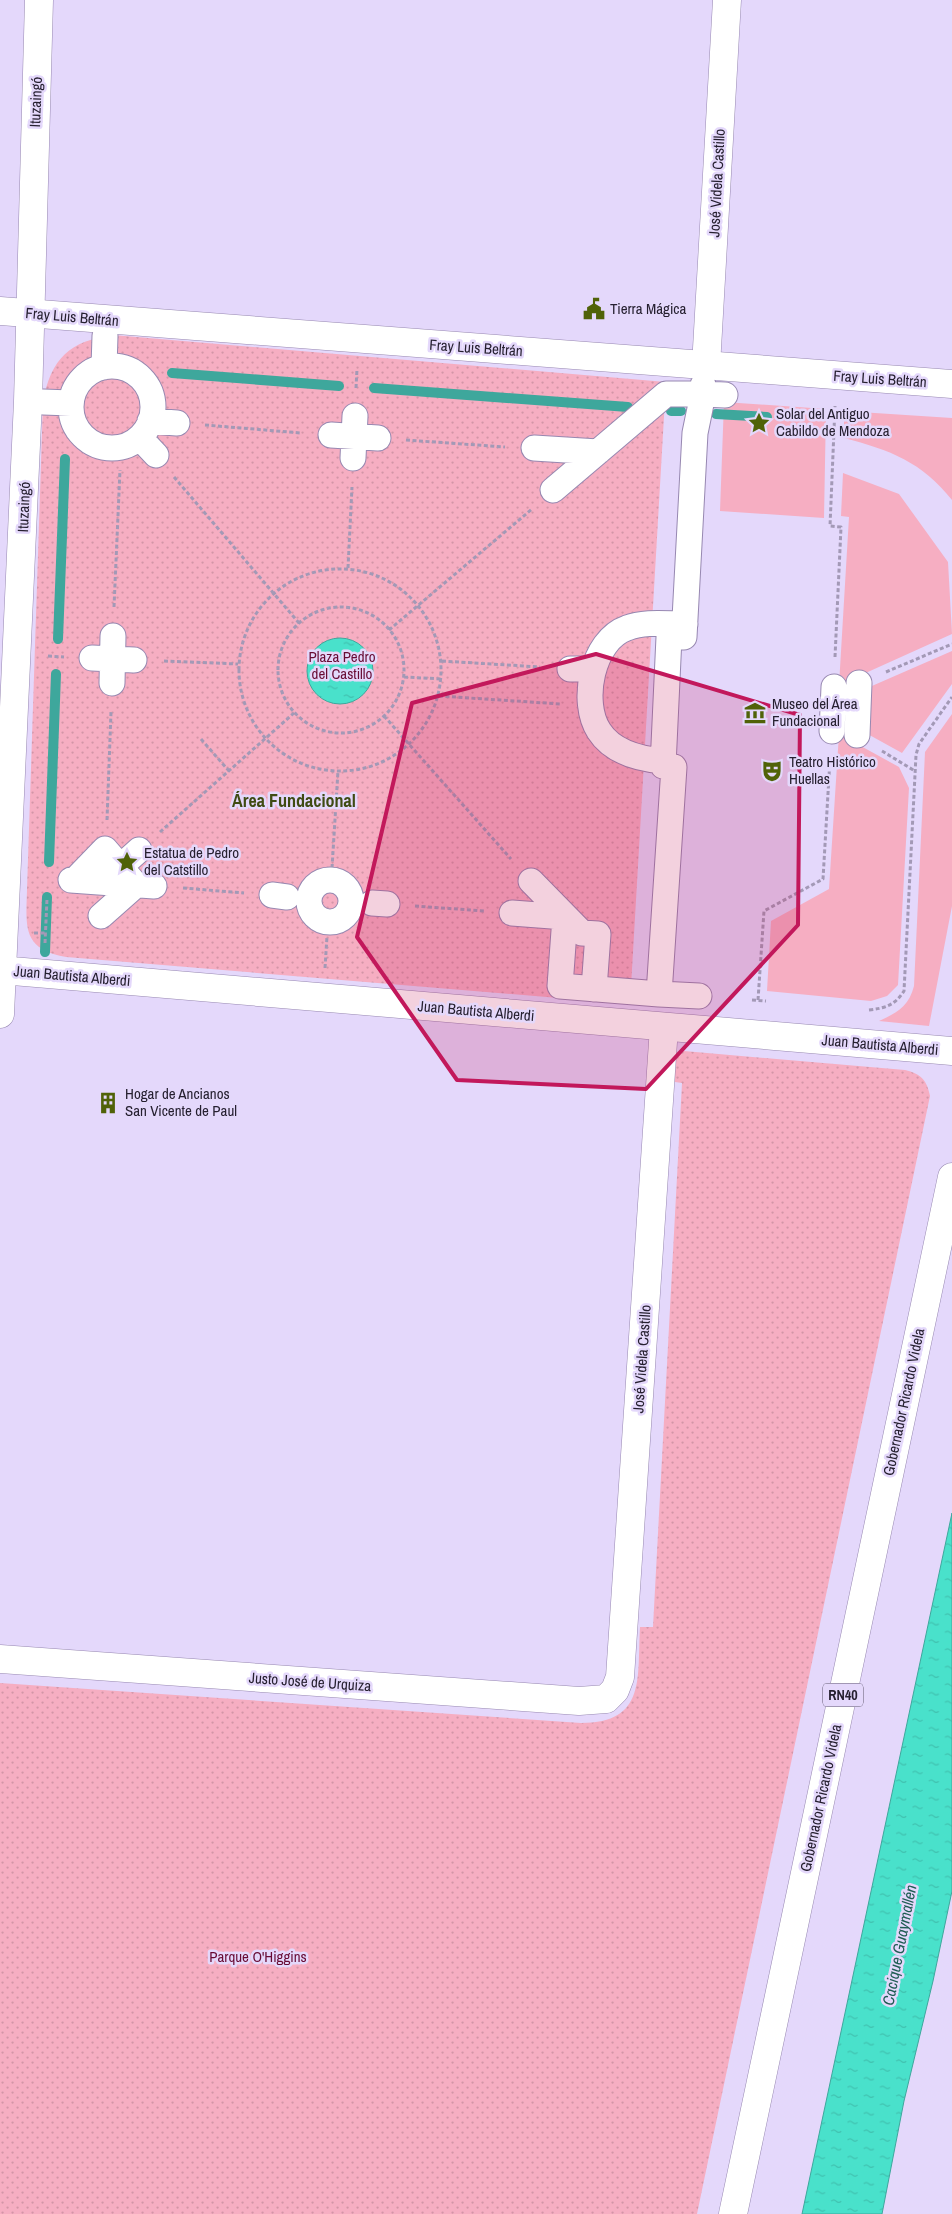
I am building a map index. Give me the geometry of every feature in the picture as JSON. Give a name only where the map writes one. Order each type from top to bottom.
[{"type":"main road","name":"Ituzaingó","points":[[0,1014],[18,646],[31,314],[39,0]]},
{"type":"main road","name":"José Videla Castillo","points":[[709,385],[727,0]]},
{"type":"main road","name":"Fray Luis Beltrán","points":[[0,311],[709,385],[952,384]]},
{"type":"main road","name":"Juan Bautista Alberdi","points":[[1,970],[675,1004],[952,1051]]},
{"type":"main road","name":"José Videla Castillo","points":[[615,1690],[620,1677],[675,1004]]},
{"type":"main road","name":"Gobernador Ricardo Videla","points":[[733,2214],[952,1177]]},
{"type":"main road","name":"Justo José de Urquiza","points":[[0,1659],[579,1701],[606,1699],[615,1690]]},
{"type":"street","points":[[104,367],[105,336]]},
{"type":"street","points":[[137,446],[152,400],[148,388],[140,377],[129,370],[104,367],[91,372],[81,380],[71,403],[72,420],[79,432],[89,442],[102,447],[137,446],[177,423]]},
{"type":"street","points":[[532,881],[564,929],[560,986],[594,989],[675,1004],[674,767],[663,766],[669,637],[684,637],[695,433],[709,385],[666,394],[553,490]]},
{"type":"street","points":[[44,402],[71,403]]},
{"type":"street","points":[[534,448],[598,452]]},
{"type":"street","points":[[663,761],[637,757],[610,743],[600,732],[581,705],[582,669],[597,656],[603,645],[613,635],[627,628],[653,624],[685,624]]},
{"type":"street","points":[[862,682],[860,737],[832,726],[834,691],[862,682]]},
{"type":"street","points":[[121,868],[100,919],[121,868],[139,850]]},
{"type":"street","points":[[121,868],[73,880],[121,868]]},
{"type":"street","points":[[332,874],[346,888],[368,902],[347,913],[328,929],[311,912],[291,897],[315,886],[332,874]]},
{"type":"street","points":[[523,914],[564,929],[598,934],[594,989]]},
{"type":"path","points":[[834,691],[841,527],[830,526],[835,403]]},
{"type":"path","points":[[177,423],[354,437],[534,448]]},
{"type":"path","points":[[348,568],[354,437]]},
{"type":"path","points":[[137,446],[274,593],[299,623]]},
{"type":"path","points":[[137,446],[113,659],[121,868],[291,897]]},
{"type":"path","points":[[389,630],[553,490]]},
{"type":"path","points":[[348,568],[369,572],[388,580],[405,592],[418,605],[431,623],[442,661],[442,679],[439,696],[427,723],[409,745],[397,754],[369,768],[338,771],[318,769],[299,763],[282,753],[266,739],[254,724],[245,705],[240,685],[238,664],[242,644],[249,625],[259,608],[274,593],[290,582],[308,574],[328,569],[348,568]]},
{"type":"path","points":[[343,607],[366,612],[389,630],[399,646],[403,658],[404,677],[397,699],[384,716],[364,729],[350,733],[335,733],[319,730],[294,713],[285,701],[277,672],[284,642],[299,623],[319,611],[343,607]]},
{"type":"path","points":[[862,682],[952,644]]},
{"type":"path","points":[[113,659],[238,664]]},
{"type":"path","points":[[442,661],[582,669]]},
{"type":"path","points":[[404,677],[442,679]]},
{"type":"path","points":[[439,696],[581,705]]},
{"type":"path","points":[[860,1010],[885,1008],[896,1002],[904,991],[919,744],[952,697]]},
{"type":"path","points":[[139,850],[294,713]]},
{"type":"path","points":[[384,716],[532,881]]},
{"type":"path","points":[[758,1000],[764,911],[823,878],[832,726]]},
{"type":"path","points":[[860,737],[916,771]]},
{"type":"path","points":[[201,739],[229,771]]},
{"type":"path","points":[[332,874],[338,771]]},
{"type":"path","points":[[45,952],[47,897]]},
{"type":"path","points":[[368,902],[523,914]]},
{"type":"path","points":[[325,971],[328,929]]},
{"type":"path","points":[[748,1000],[768,1001]]},
{"type":"highlighted area","points":[[596,654],[800,715],[798,925],[646,1089],[457,1080],[357,937],[412,703]]},
{"type":"green space","name":"Plaza Pedro del Castillo","points":[[113,335],[666,382],[630,1004],[66,957],[41,948],[34,942],[27,925],[26,915],[43,402],[51,374],[65,354],[85,342]]},
{"type":"green space","points":[[724,402],[826,409],[824,518],[720,511]]},
{"type":"green space","points":[[844,411],[952,418],[952,500],[929,476],[904,459],[876,447],[844,438]]},
{"type":"green space","points":[[843,473],[899,494],[948,562],[952,634],[839,685],[849,517],[841,516]]},
{"type":"green space","points":[[952,651],[952,684],[902,753],[864,732],[865,689]]},
{"type":"green space","points":[[952,714],[952,906],[929,1026],[879,1021],[891,1015],[905,1004],[914,986],[925,752]]},
{"type":"green space","points":[[839,734],[899,767],[909,788],[898,985],[887,996],[871,1001],[767,991],[771,921],[829,889]]},
{"type":"green space","name":"Parque O'Higgins","points":[[684,1051],[905,1070],[922,1078],[930,1096],[697,2214],[0,2214],[0,1683],[581,1723],[602,1721],[618,1715],[628,1706],[634,1694],[637,1679],[640,1627],[653,1627],[682,1083],[668,1081],[675,1052]]},
{"type":"water","points":[[333,638],[347,638],[359,643],[368,652],[373,664],[371,684],[364,695],[347,704],[333,704],[321,699],[312,690],[307,678],[307,664],[312,652],[321,643]]},
{"type":"water","name":"Cacique Guaymallén","points":[[952,1513],[952,1891],[933,1981],[904,2101],[882,2214],[802,2214]]},
{"type":"waterway","points":[[172,373],[339,386]]},
{"type":"waterway","points":[[374,388],[628,407]]},
{"type":"waterway","points":[[671,411],[681,411]]},
{"type":"waterway","points":[[716,414],[767,417]]},
{"type":"waterway","points":[[58,639],[65,459]]},
{"type":"waterway","points":[[49,862],[56,674]]},
{"type":"waterway","points":[[45,952],[47,897]]},
{"type":"place","name":"Tierra Mágica","points":[[594,309]]},
{"type":"place","name":"Solar del Antiguo Cabildo de Mendoza","points":[[759,423]]},
{"type":"place","name":"Museo del Área Fundacional","points":[[755,713]]},
{"type":"place","name":"Teatro Histórico Huellas","points":[[772,771]]},
{"type":"place","name":"Estatua de Pedro del Catstillo","points":[[127,862]]},
{"type":"place","name":"Hogar de Ancianos San Vicente de Paul","points":[[108,1103]]},
{"type":"district","name":"Área Fundacional","points":[[294,801]]}]
